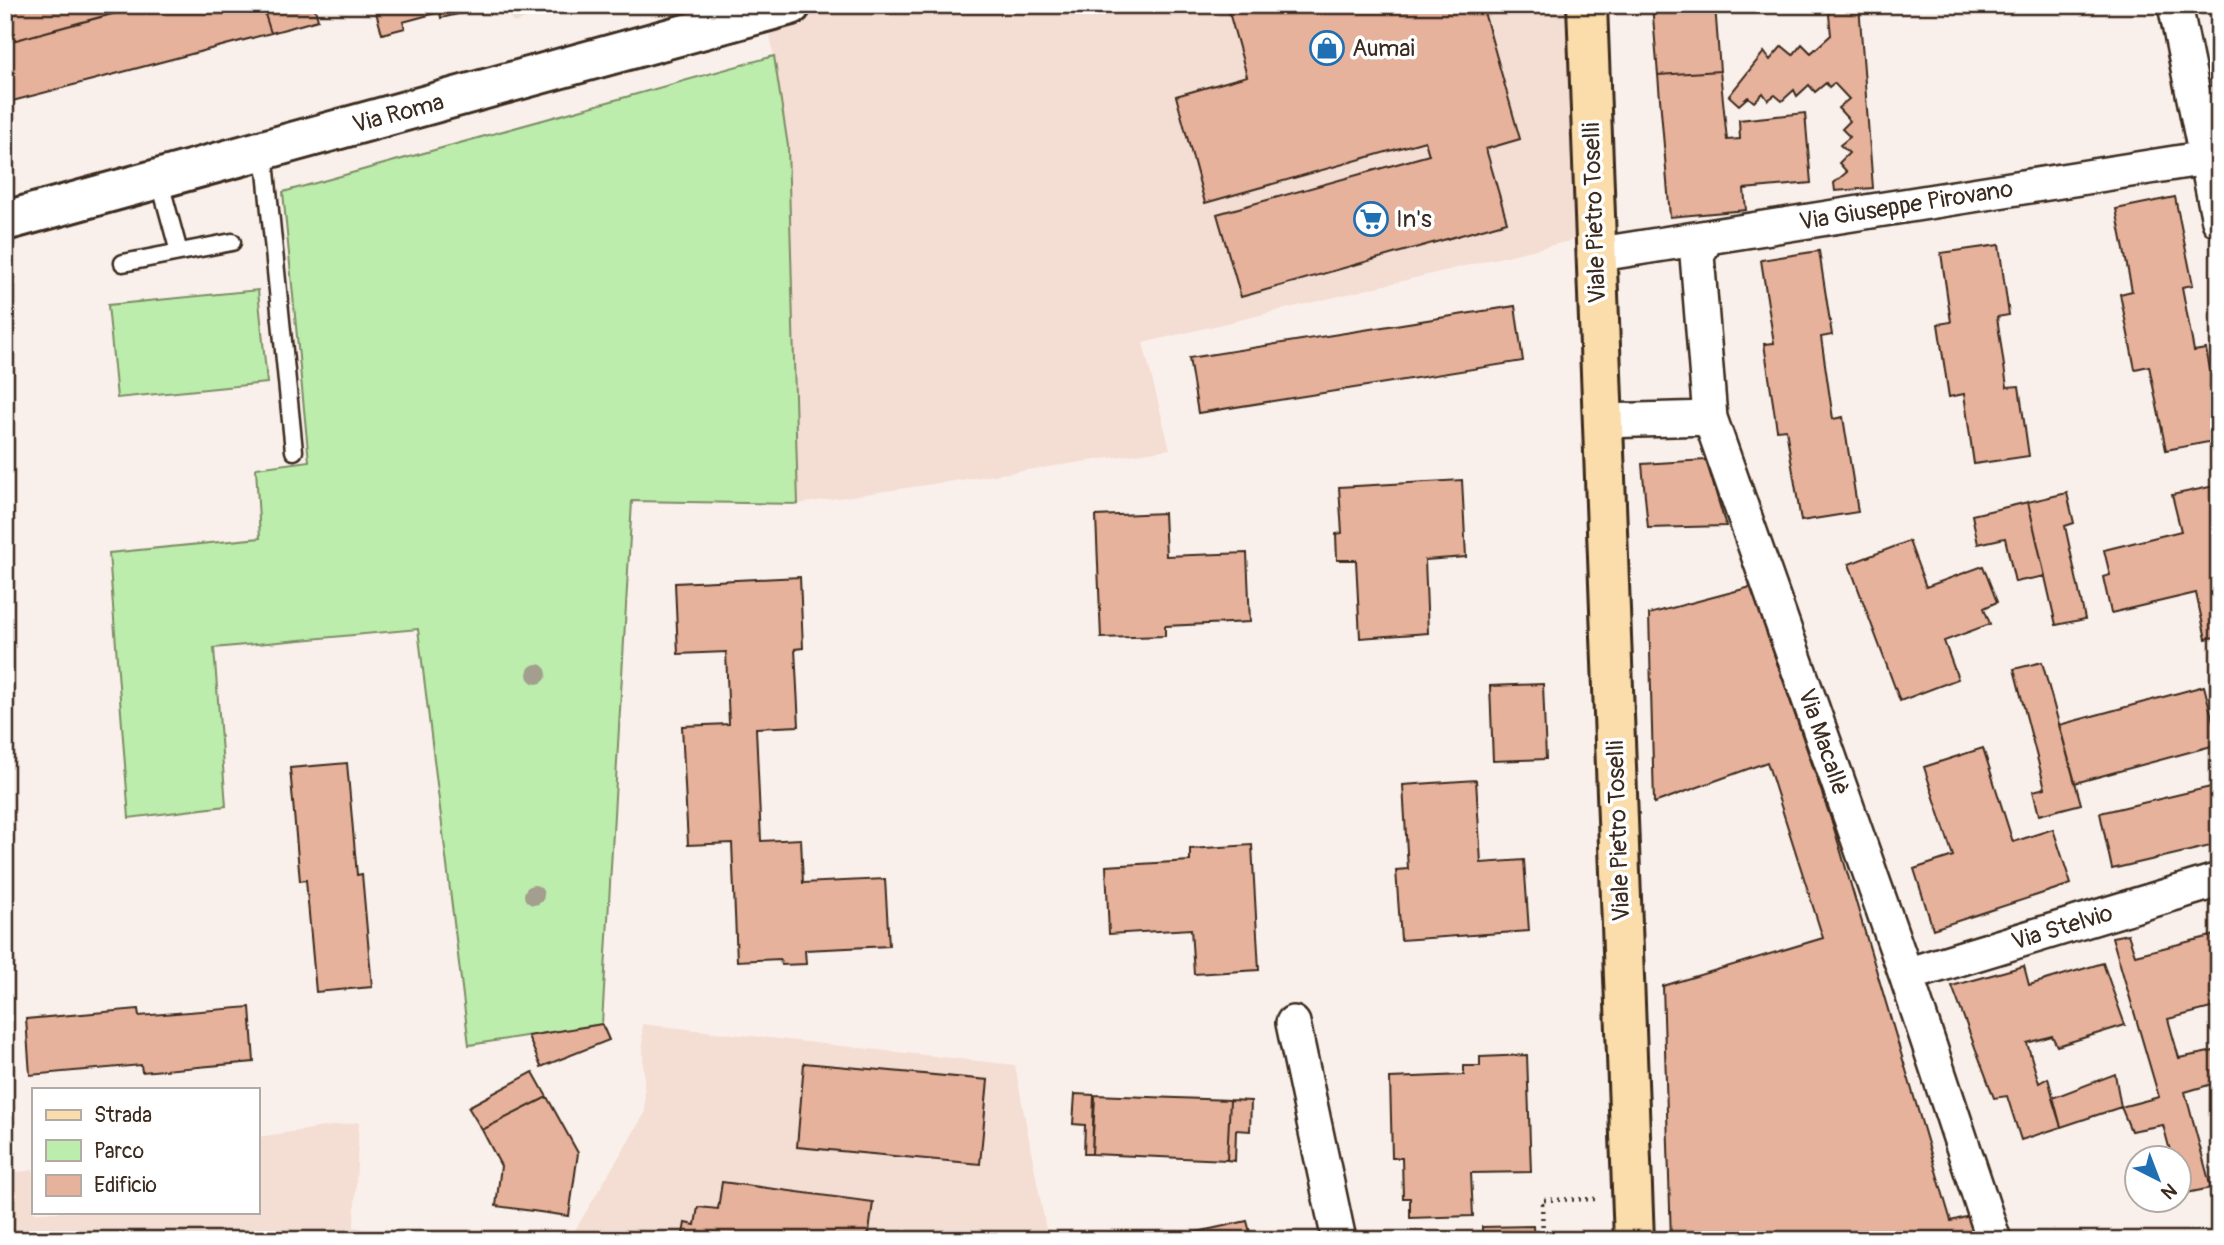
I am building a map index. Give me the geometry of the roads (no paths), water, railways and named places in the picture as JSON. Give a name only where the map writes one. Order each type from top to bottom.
[{"type":"main road","name":"Viale Pietro Toselli","points":[[1587,5],[1594,255],[1634,1240]]},
{"type":"street","name":"Via Roma","points":[[5,221],[791,5]]},
{"type":"street","points":[[2175,5],[2213,157],[2219,221]]},
{"type":"street","name":"Via Giuseppe Pirovano","points":[[1594,255],[2213,157]]},
{"type":"street","name":"Via Macallè","points":[[1707,238],[1697,256],[1710,418],[1906,975],[1994,1240]]},
{"type":"street","points":[[1602,421],[1710,418]]},
{"type":"street","name":"Via Stelvio","points":[[1906,975],[2219,880]]},
{"type":"street","points":[[1293,1023],[1339,1240]]},
{"type":"lane","points":[[264,150],[294,451]]},
{"type":"lane","points":[[159,179],[179,252]]},
{"type":"lane","points":[[123,263],[232,242]]},
{"type":"place","name":"Aumai","points":[[1327,48]]},
{"type":"place","name":"In's","points":[[1371,219]]}]
